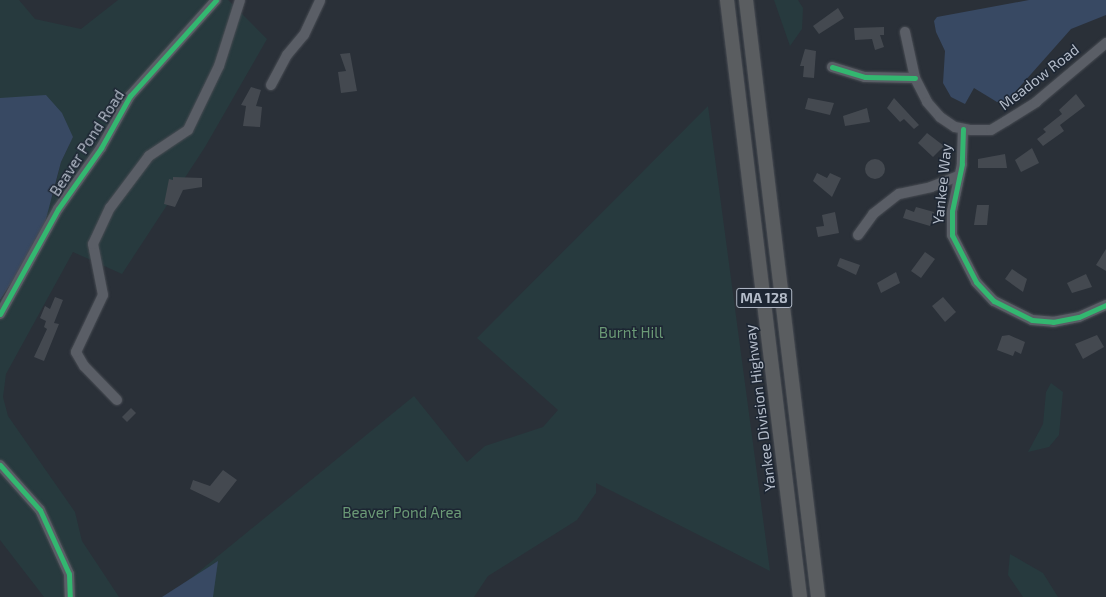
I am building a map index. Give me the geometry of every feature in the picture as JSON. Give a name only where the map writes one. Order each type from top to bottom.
[{"type":"highway","name":"Yankee Division Highway","points":[[727,0],[800,597]]},
{"type":"highway","name":"MA 128","points":[[746,0],[818,597]]},
{"type":"street","name":"Beaver Pond Road","points":[[0,314],[58,209],[101,148],[130,96],[216,0]]},
{"type":"street","points":[[117,400],[84,366],[76,352],[103,295],[93,244],[110,208],[149,156],[188,130],[219,66],[240,0]]},
{"type":"street","points":[[271,85],[287,55],[304,35],[320,0]]},
{"type":"street","name":"Meadow Road","points":[[905,32],[916,78],[927,102],[940,117],[963,128],[991,130],[1036,102],[1106,43]]},
{"type":"street","points":[[832,66],[865,77],[916,78]]},
{"type":"street","name":"Yankee Way","points":[[963,128],[958,176],[952,211],[952,235],[964,263],[994,301],[1032,320],[1053,322],[1092,313],[1106,305]]},
{"type":"street","points":[[858,235],[873,214],[899,194],[931,187],[958,176]]},
{"type":"street","points":[[0,465],[40,510],[70,574],[70,597]]},
{"type":"green space","points":[[0,0],[19,0],[35,19],[81,29],[118,0],[228,0],[267,39],[205,147],[122,274],[73,252],[6,374],[3,397],[8,416],[75,512],[82,541],[119,597],[44,597],[0,540],[0,300],[11,287],[53,195],[61,162],[73,137],[10,98],[0,98]]},
{"type":"green space","points":[[774,0],[798,0],[803,8],[802,29],[790,46]]},
{"type":"green space","name":"Burnt Hill","points":[[708,106],[770,571],[596,483],[596,493],[577,520],[488,576],[474,597],[168,597],[414,396],[467,462],[485,446],[543,427],[558,410],[477,338]]},
{"type":"green space","points":[[1051,383],[1063,392],[1059,435],[1049,447],[1028,452],[1043,424],[1046,392]]},
{"type":"green space","points":[[1010,554],[1043,573],[1058,597],[1023,597],[1008,575]]},
{"type":"water","points":[[1029,0],[1106,0],[1106,15],[1071,29],[1007,101],[997,102],[974,88],[965,104],[951,97],[943,83],[945,51],[936,32],[934,21],[937,17]]},
{"type":"water","points":[[46,95],[62,113],[73,137],[61,162],[41,238],[0,300],[0,98]]},
{"type":"water","points":[[218,561],[213,597],[162,597]]},
{"type":"building","points":[[838,8],[844,18],[819,34],[813,26]]},
{"type":"building","points":[[884,27],[884,35],[880,35],[884,47],[875,50],[872,39],[855,40],[854,28]]},
{"type":"building","points":[[805,49],[816,51],[814,78],[803,77],[804,66],[800,66]]},
{"type":"building","points":[[350,53],[357,91],[341,93],[338,72],[346,71],[340,54]]},
{"type":"building","points":[[251,87],[261,90],[256,106],[262,107],[260,127],[243,126],[246,106],[241,105]]},
{"type":"building","points":[[1076,94],[1085,106],[1060,125],[1064,131],[1043,146],[1037,139],[1046,132],[1043,129],[1062,114],[1059,110]]},
{"type":"building","points":[[808,98],[834,103],[830,115],[805,109]]},
{"type":"building","points":[[894,98],[919,125],[914,129],[904,119],[900,122],[887,108]]},
{"type":"building","points":[[867,108],[870,122],[845,126],[843,116]]},
{"type":"building","points":[[927,133],[944,146],[933,157],[918,143]]},
{"type":"building","points":[[1032,148],[1039,163],[1021,172],[1015,160]]},
{"type":"building","points":[[1005,154],[1007,168],[978,168],[978,159]]},
{"type":"building","points":[[875,159],[882,162],[885,169],[882,176],[875,179],[868,176],[865,169],[868,162]]},
{"type":"building","points":[[817,173],[827,178],[830,173],[841,178],[832,197],[813,181]]},
{"type":"building","points":[[173,177],[202,178],[202,187],[183,190],[175,207],[164,204],[169,179],[173,180]]},
{"type":"building","points":[[977,205],[989,205],[987,225],[974,225]]},
{"type":"building","points":[[916,207],[934,212],[930,226],[903,218],[906,209],[914,212]]},
{"type":"building","points":[[835,212],[839,233],[818,237],[816,227],[824,226],[822,215]]},
{"type":"building","points":[[1106,249],[1106,271],[1096,265]]},
{"type":"building","points":[[925,252],[935,259],[921,278],[911,271]]},
{"type":"building","points":[[840,258],[860,265],[856,275],[837,266]]},
{"type":"building","points":[[1012,269],[1027,279],[1023,292],[1005,279]]},
{"type":"building","points":[[896,272],[900,283],[881,293],[877,283]]},
{"type":"building","points":[[1086,274],[1092,287],[1072,293],[1067,283]]},
{"type":"building","points":[[55,297],[63,300],[54,323],[59,324],[44,361],[34,357],[47,329],[44,327],[46,321],[40,318],[45,306],[50,309]]},
{"type":"building","points":[[943,297],[956,312],[945,322],[932,306]]},
{"type":"building","points":[[1009,335],[1025,342],[1021,354],[1015,351],[1013,356],[997,350],[1002,336]]},
{"type":"building","points":[[1097,335],[1104,347],[1083,359],[1075,344]]},
{"type":"building","points":[[131,408],[136,413],[127,422],[122,417]]},
{"type":"building","points":[[223,470],[237,480],[219,503],[190,489],[193,480],[210,486]]},
{"type":"cycle path","points":[[0,314],[58,209],[101,148],[130,96],[216,0]]},
{"type":"cycle path","points":[[832,67],[865,77],[915,78]]},
{"type":"cycle path","points":[[963,129],[962,164],[952,211],[952,235],[976,282],[994,301],[1032,320],[1053,322],[1079,317],[1106,305]]},
{"type":"cycle path","points":[[0,465],[40,510],[69,574],[70,597]]},
{"type":"park label","name":"Beaver Pond Area","points":[[402,513]]}]
